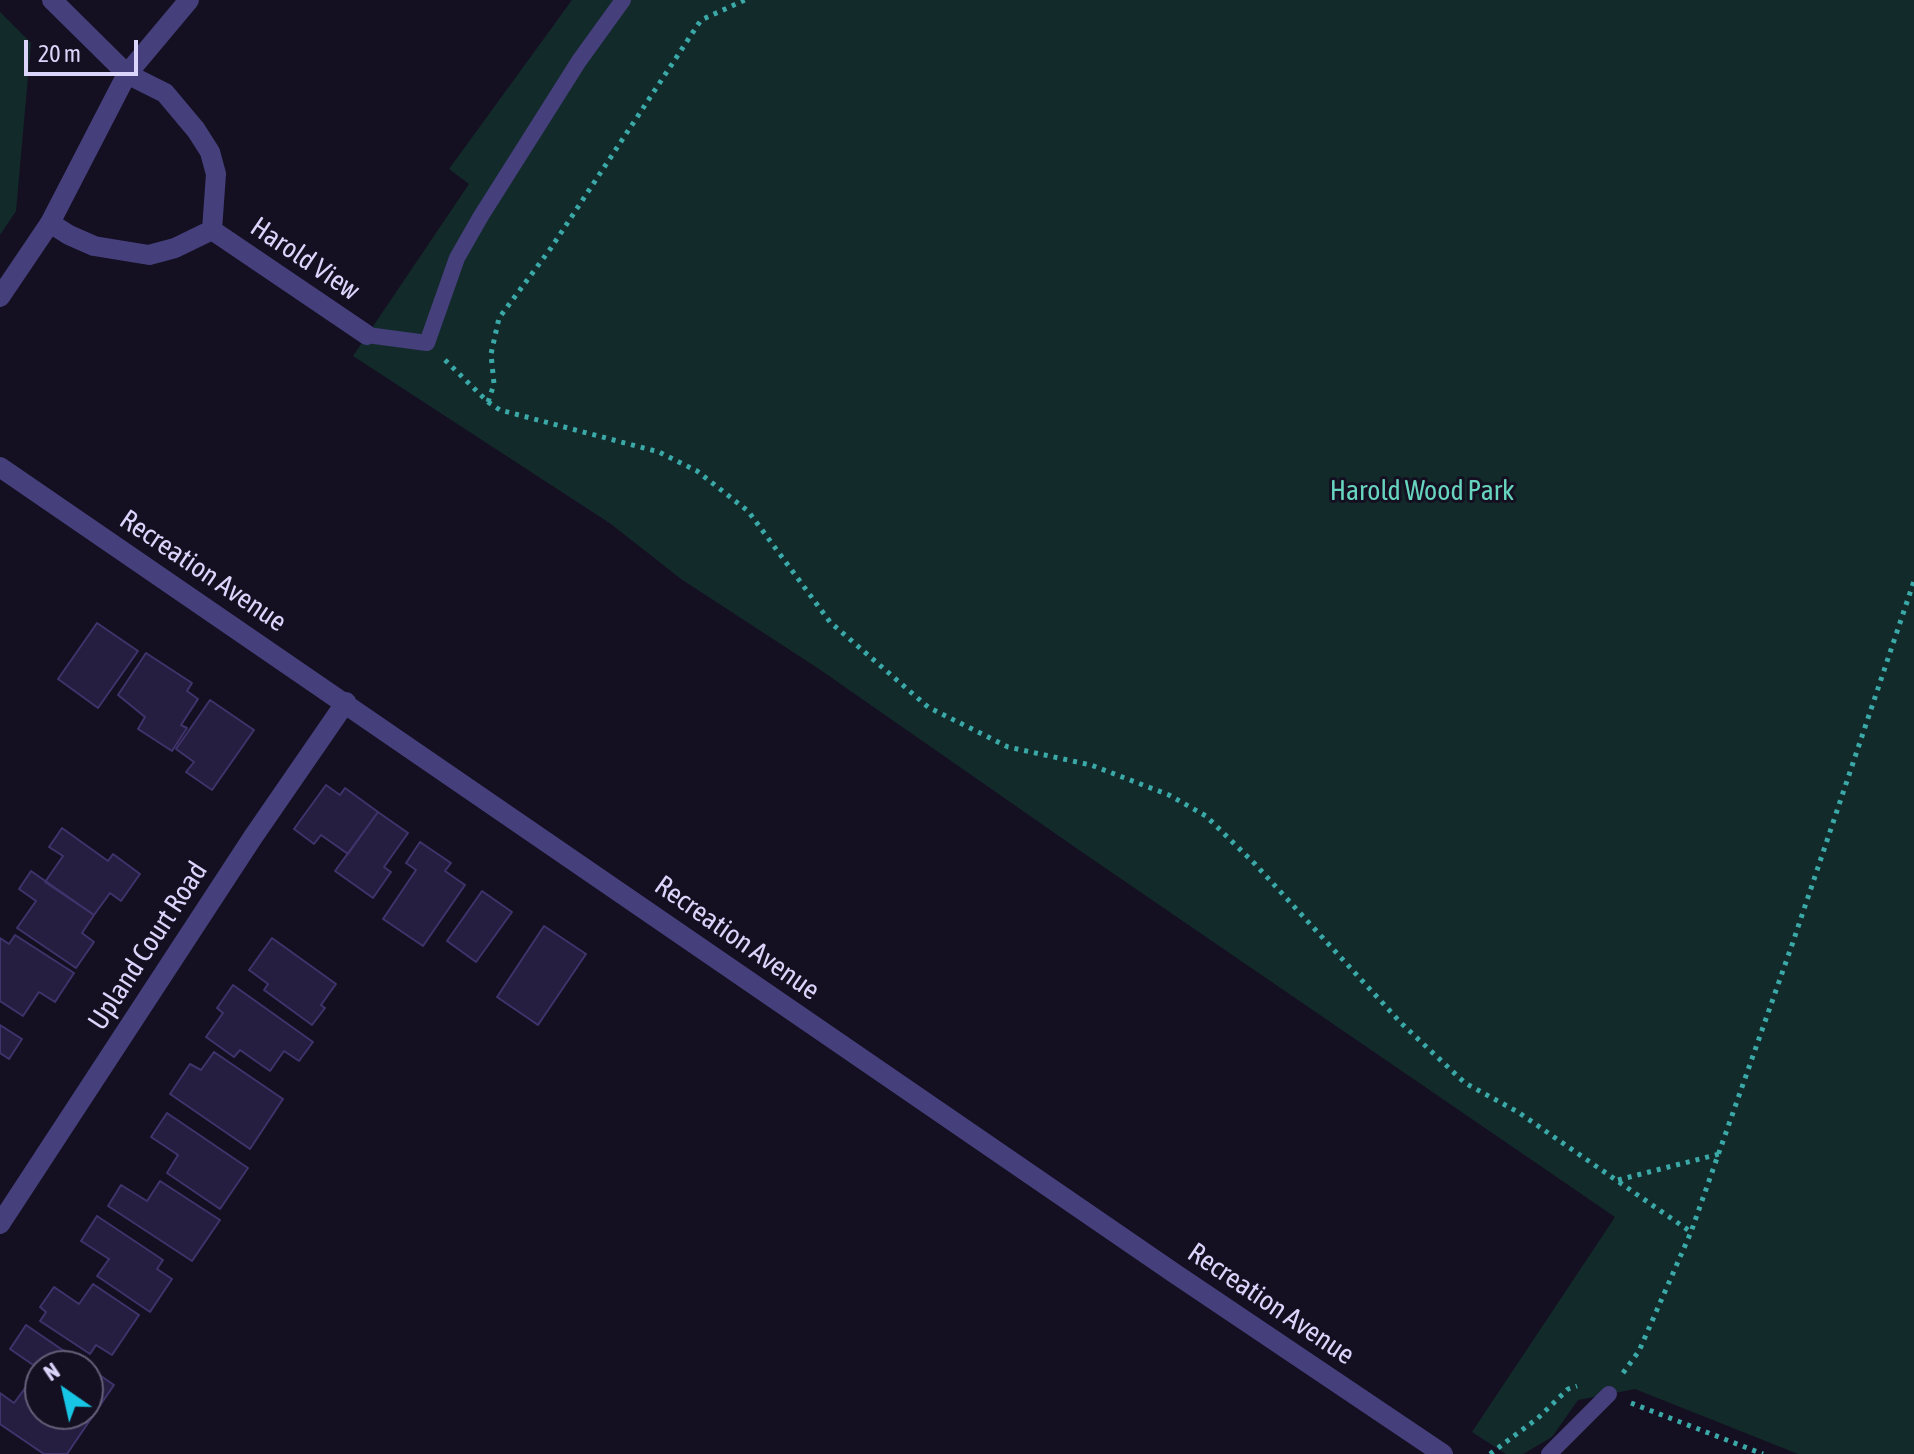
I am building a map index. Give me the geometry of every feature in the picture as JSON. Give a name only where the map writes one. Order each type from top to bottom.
[{"type":"street","points":[[50,223],[94,246],[149,255],[175,248],[212,230],[216,174],[210,152],[165,93],[127,74],[52,0]]},
{"type":"street","points":[[0,297],[50,223],[127,74],[189,0]]},
{"type":"street","name":"Harold View","points":[[212,230],[367,335]]},
{"type":"street","name":"Recreation Avenue","points":[[0,467],[1174,1273],[1443,1454]]},
{"type":"street","name":"Upland Court Road","points":[[0,1224],[244,850],[346,702]]},
{"type":"lane","points":[[367,335],[427,343],[457,258],[475,226],[579,61],[623,0]]},
{"type":"lane","points":[[1549,1454],[1609,1394]]},
{"type":"path","points":[[488,402],[494,384],[491,354],[499,318],[551,248],[701,20],[745,0]]},
{"type":"path","points":[[427,343],[500,410],[659,452],[697,471],[748,511],[830,622],[928,707],[1008,747],[1091,765],[1169,795],[1206,816],[1255,864],[1401,1023],[1465,1083],[1518,1112],[1691,1232]]},
{"type":"path","points":[[1609,1394],[1639,1351],[1691,1232],[1914,581]]},
{"type":"path","points":[[1617,1180],[1719,1154]]},
{"type":"green space","name":"Harold Wood Park","points":[[572,0],[1914,0],[1914,1454],[1798,1454],[1635,1389],[1578,1400],[1552,1437],[1523,1454],[1506,1454],[1472,1432],[1615,1217],[819,669],[681,579],[611,524],[353,356],[469,184],[449,169]]},
{"type":"green space","points":[[0,12],[31,43],[16,211],[0,235]]},
{"type":"building","points":[[97,623],[138,651],[98,708],[58,679]]},
{"type":"building","points":[[146,653],[192,683],[187,691],[198,699],[181,725],[187,728],[172,751],[138,729],[145,717],[118,695]]},
{"type":"building","points":[[210,700],[254,730],[212,790],[186,772],[194,762],[176,749]]},
{"type":"building","points":[[326,785],[340,795],[345,788],[378,812],[348,854],[321,835],[314,844],[294,829]]},
{"type":"building","points":[[378,812],[408,833],[384,867],[391,872],[373,898],[335,871]]},
{"type":"building","points":[[62,828],[108,861],[113,854],[140,874],[121,901],[110,893],[94,915],[45,882],[63,856],[49,847]]},
{"type":"building","points":[[420,842],[451,863],[445,871],[465,885],[423,946],[383,919],[416,870],[406,863]]},
{"type":"building","points":[[31,871],[94,915],[82,933],[94,942],[76,968],[17,928],[36,901],[19,889]]},
{"type":"building","points":[[482,891],[512,912],[476,962],[447,941]]},
{"type":"building","points":[[544,926],[586,954],[538,1025],[497,997]]},
{"type":"building","points":[[15,935],[74,973],[55,1002],[39,992],[23,1016],[0,1001],[0,938],[9,944]]},
{"type":"building","points":[[272,938],[336,984],[321,1005],[325,1008],[312,1025],[264,990],[268,984],[249,970]]},
{"type":"building","points":[[233,985],[313,1042],[299,1061],[284,1051],[270,1071],[240,1050],[234,1057],[206,1037],[223,1013],[217,1008]]},
{"type":"building","points":[[0,1025],[22,1039],[9,1059],[0,1053]]},
{"type":"building","points":[[214,1052],[283,1099],[250,1149],[170,1094],[190,1064],[201,1070]]},
{"type":"building","points":[[167,1113],[248,1168],[220,1209],[167,1173],[178,1155],[151,1137]]},
{"type":"building","points":[[160,1181],[220,1220],[192,1261],[108,1206],[121,1185],[147,1201]]},
{"type":"building","points":[[97,1216],[163,1260],[157,1269],[172,1279],[150,1312],[97,1276],[109,1259],[81,1241]]},
{"type":"building","points":[[93,1284],[139,1315],[112,1355],[96,1345],[93,1350],[84,1350],[40,1321],[46,1312],[40,1307],[54,1287],[79,1304]]},
{"type":"building","points":[[26,1325],[63,1350],[24,1350],[24,1359],[10,1349]]},
{"type":"building","points":[[104,1378],[114,1385],[104,1400]]},
{"type":"building","points":[[24,1390],[24,1430],[83,1430],[67,1454],[44,1454],[0,1424],[0,1393],[14,1403]]}]
